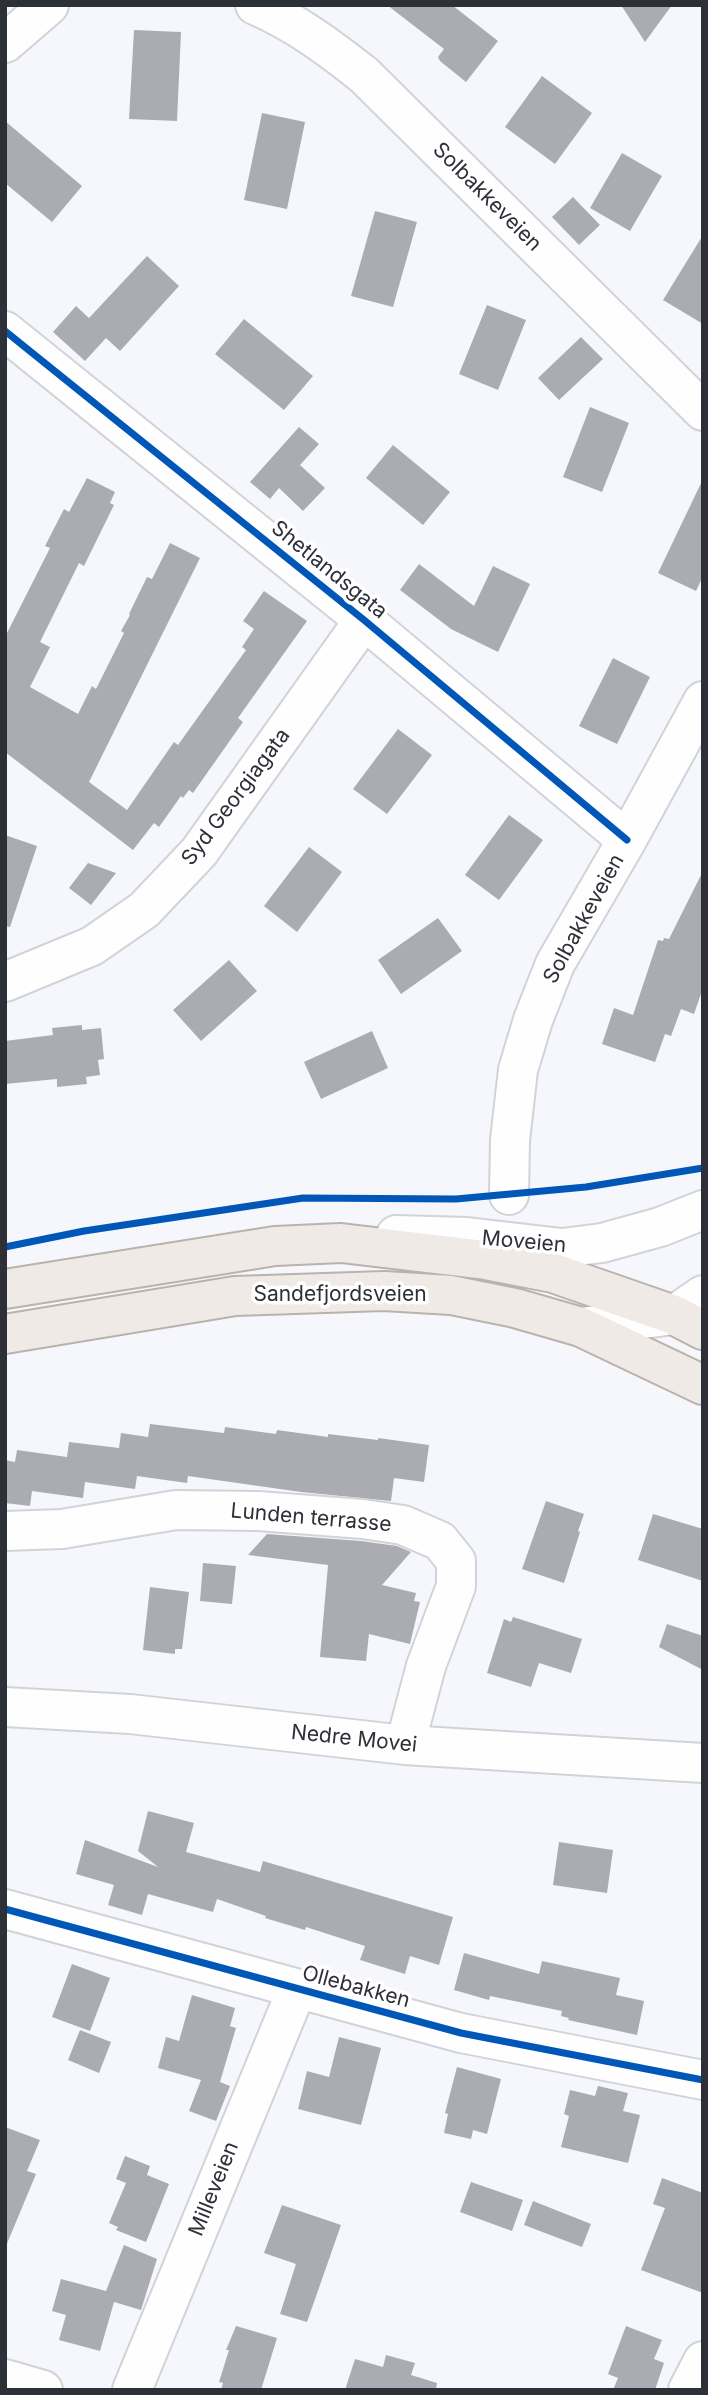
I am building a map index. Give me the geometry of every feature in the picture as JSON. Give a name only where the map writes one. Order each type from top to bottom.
[{"type":"main road","name":"Sandefjordsveien","points":[[5,1289],[275,1246],[341,1243],[486,1260],[553,1273],[693,1313]]},
{"type":"main road","name":"Sandefjordsveien","points":[[5,1334],[235,1296],[383,1291],[451,1295],[516,1308],[582,1327],[703,1385]]},
{"type":"street","points":[[5,43],[49,5]]},
{"type":"street","name":"Solbakkeveien","points":[[255,5],[326,44],[364,75],[703,411]]},
{"type":"street","name":"Shetlandsgata","points":[[5,331],[364,621],[627,839]]},
{"type":"street","name":"Syd Georgiagata","points":[[5,982],[92,946],[144,910],[199,852],[364,621]]},
{"type":"street","name":"Solbakkeveien","points":[[509,1195],[510,1140],[518,1070],[533,1020],[555,964],[703,701]]},
{"type":"street","name":"Moveien","points":[[341,1243],[386,1235],[467,1237],[562,1248],[603,1243],[660,1227],[703,1210]]},
{"type":"street","points":[[582,1327],[693,1313]]},
{"type":"street","name":"Lunden terrasse","points":[[5,1531],[62,1529],[176,1510],[258,1511],[363,1518],[403,1525],[440,1541],[456,1561],[456,1586],[426,1666],[404,1745]]},
{"type":"street","name":"Nedre Movei","points":[[5,1707],[130,1714],[404,1745],[703,1763]]},
{"type":"street","name":"Ollebakken","points":[[5,1909],[461,2034],[703,2080]]},
{"type":"street","name":"Milleveien","points":[[132,2390],[297,1989]]},
{"type":"street","points":[[688,2390],[703,2361]]},
{"type":"street","points":[[5,2379],[43,2390]]},
{"type":"building","points":[[387,5],[452,5],[498,41],[466,82],[440,61],[438,57],[444,49]]},
{"type":"building","points":[[621,5],[672,5],[645,42]]},
{"type":"building","points":[[134,30],[181,32],[177,121],[129,119]]},
{"type":"building","points":[[542,76],[592,113],[555,164],[505,127]]},
{"type":"building","points":[[262,113],[305,122],[287,209],[244,200]]},
{"type":"building","points":[[5,121],[82,186],[52,222],[5,183]]},
{"type":"building","points":[[622,153],[662,176],[630,231],[590,208]]},
{"type":"building","points":[[573,197],[600,225],[579,245],[552,217]]},
{"type":"building","points":[[375,211],[417,222],[393,307],[351,296]]},
{"type":"building","points":[[703,235],[703,324],[663,300]]},
{"type":"building","points":[[147,256],[179,286],[120,351],[106,338],[85,361],[53,332],[76,306],[89,318]]},
{"type":"building","points":[[487,305],[526,320],[498,390],[459,374]]},
{"type":"building","points":[[244,319],[313,376],[284,410],[215,354]]},
{"type":"building","points":[[581,337],[603,359],[559,400],[538,378]]},
{"type":"building","points":[[590,407],[629,423],[602,492],[563,477]]},
{"type":"building","points":[[299,427],[319,444],[300,465],[325,488],[303,511],[279,488],[270,499],[250,482]]},
{"type":"building","points":[[393,445],[450,492],[423,525],[366,478]]},
{"type":"building","points":[[87,478],[115,492],[110,503],[114,505],[84,566],[79,563],[40,642],[50,647],[30,687],[78,714],[92,686],[96,689],[124,633],[121,631],[147,577],[152,579],[170,543],[200,558],[89,782],[127,810],[174,742],[178,745],[246,650],[242,647],[254,629],[243,621],[264,591],[307,621],[238,718],[243,722],[193,793],[189,790],[183,798],[181,796],[159,827],[154,823],[133,850],[5,752],[5,637],[50,548],[45,546],[64,509],[69,512]]},
{"type":"building","points":[[703,479],[703,576],[696,591],[658,573]]},
{"type":"building","points":[[419,564],[474,606],[493,566],[530,584],[498,652],[451,629],[400,590]]},
{"type":"building","points":[[613,658],[650,677],[617,744],[579,726]]},
{"type":"building","points":[[398,729],[432,755],[387,814],[353,789]]},
{"type":"building","points":[[509,815],[543,840],[499,900],[465,875]]},
{"type":"building","points":[[5,835],[37,846],[10,927],[5,926]]},
{"type":"building","points":[[309,847],[342,872],[297,932],[264,906]]},
{"type":"building","points":[[88,863],[116,873],[91,905],[69,888]]},
{"type":"building","points":[[703,871],[703,988],[694,1014],[681,1009],[671,1036],[665,1034],[655,1062],[602,1044],[614,1008],[633,1015],[658,940],[669,939]]},
{"type":"building","points":[[438,918],[462,951],[401,994],[378,960]]},
{"type":"building","points":[[229,960],[257,991],[201,1041],[173,1010]]},
{"type":"building","points":[[82,1025],[82,1030],[101,1028],[104,1059],[98,1060],[100,1075],[86,1077],[87,1084],[57,1087],[57,1079],[5,1084],[5,1041],[53,1035],[52,1028]]},
{"type":"building","points":[[372,1031],[388,1068],[321,1099],[304,1062]]},
{"type":"building","points":[[150,1424],[224,1433],[225,1427],[276,1434],[277,1430],[429,1445],[424,1482],[394,1478],[391,1501],[188,1476],[187,1483],[137,1476],[135,1489],[85,1482],[83,1498],[32,1491],[30,1506],[5,1503],[5,1460],[15,1462],[17,1450],[67,1457],[69,1442],[119,1448],[121,1433],[148,1437]]},
{"type":"building","points":[[546,1501],[584,1514],[564,1583],[522,1569]]},
{"type":"building","points":[[653,1514],[703,1529],[703,1581],[638,1560]]},
{"type":"building","points":[[267,1534],[361,1541],[397,1546],[411,1552],[382,1585],[416,1593],[414,1601],[420,1602],[410,1644],[369,1634],[366,1661],[320,1657],[328,1565],[248,1555]]},
{"type":"building","points":[[203,1563],[236,1566],[232,1604],[200,1601]]},
{"type":"building","points":[[150,1587],[189,1592],[182,1649],[175,1649],[175,1654],[143,1650]]},
{"type":"building","points":[[513,1617],[582,1639],[571,1673],[539,1663],[531,1687],[487,1673],[504,1619],[511,1622]]},
{"type":"building","points":[[667,1624],[703,1636],[703,1670],[659,1647]]},
{"type":"building","points":[[148,1811],[194,1823],[186,1852],[260,1872],[263,1861],[453,1917],[439,1965],[410,1956],[405,1974],[360,1960],[365,1946],[306,1927],[305,1930],[265,1918],[266,1916],[217,1899],[213,1912],[148,1894],[142,1915],[108,1905],[114,1885],[76,1874],[85,1840],[158,1867],[138,1851]]},
{"type":"building","points":[[559,1842],[613,1850],[607,1893],[553,1885]]},
{"type":"building","points":[[464,1953],[539,1974],[542,1961],[620,1978],[616,1995],[644,2001],[637,2035],[568,2020],[569,2018],[561,2016],[562,2011],[490,1996],[489,2000],[454,1990]]},
{"type":"building","points":[[72,1964],[110,1978],[90,2031],[52,2017]]},
{"type":"building","points":[[192,1995],[235,2008],[230,2026],[236,2028],[220,2082],[230,2086],[216,2121],[189,2111],[201,2080],[158,2068],[166,2037],[179,2041]]},
{"type":"building","points":[[80,2030],[111,2042],[99,2073],[68,2060]]},
{"type":"building","points":[[339,2037],[381,2048],[361,2125],[298,2109],[307,2071],[329,2077]]},
{"type":"building","points":[[457,2067],[501,2079],[487,2134],[473,2130],[471,2139],[444,2133],[448,2114],[445,2113]]},
{"type":"building","points":[[598,2086],[628,2093],[623,2111],[640,2115],[628,2163],[561,2147],[569,2116],[564,2114],[570,2090],[595,2096]]},
{"type":"building","points":[[5,2127],[40,2140],[27,2171],[36,2174],[6,2246]]},
{"type":"building","points":[[125,2156],[150,2166],[147,2175],[169,2184],[146,2242],[116,2230],[118,2227],[109,2223],[126,2183],[116,2179]]},
{"type":"building","points":[[662,2178],[703,2193],[703,2293],[641,2270],[665,2208],[653,2204]]},
{"type":"building","points":[[471,2182],[523,2200],[512,2231],[460,2212]]},
{"type":"building","points":[[533,2201],[591,2224],[582,2247],[524,2225]]},
{"type":"building","points":[[282,2205],[341,2225],[307,2322],[280,2314],[296,2264],[264,2253]]},
{"type":"building","points":[[124,2245],[157,2259],[141,2310],[114,2302],[100,2351],[59,2340],[66,2315],[52,2311],[61,2279],[106,2291]]},
{"type":"building","points":[[236,2326],[277,2338],[261,2390],[221,2390],[223,2383],[219,2382],[229,2350],[226,2350]]},
{"type":"building","points":[[626,2326],[662,2340],[654,2359],[664,2363],[655,2390],[613,2390],[618,2378],[608,2374]]},
{"type":"building","points":[[386,2355],[415,2363],[411,2375],[437,2383],[436,2390],[345,2390],[355,2359],[383,2367]]},
{"type":"cycle path","points":[[5,331],[364,620],[627,840]]},
{"type":"cycle path","points":[[5,1247],[84,1231],[303,1198],[456,1199],[586,1187],[703,1168]]},
{"type":"cycle path","points":[[5,1909],[461,2033],[703,2080]]}]
